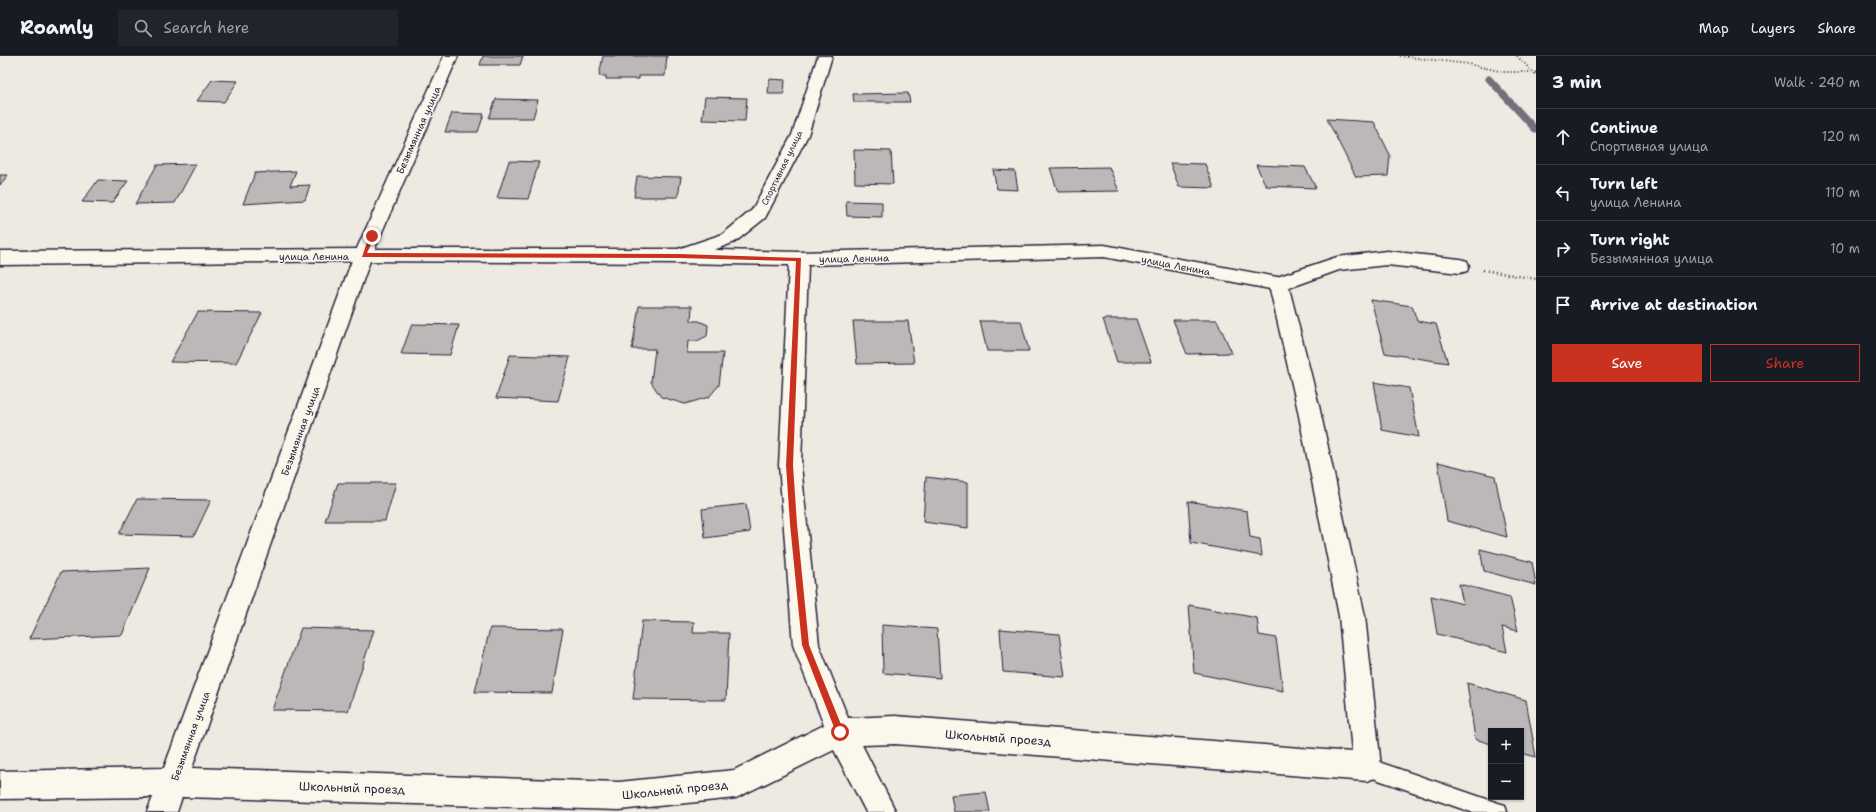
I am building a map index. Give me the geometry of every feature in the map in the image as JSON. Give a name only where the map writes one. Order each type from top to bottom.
[{"type":"street","name":"Безымянная улица","points":[[162,812],[364,255],[451,56]]},
{"type":"street","name":"Спортивная улица","points":[[679,256],[729,238],[759,214],[800,135],[825,56]]},
{"type":"street","name":"улица Ленина","points":[[0,258],[364,255],[679,256],[799,259],[1104,252],[1278,284],[1337,264],[1387,258],[1460,266]]},
{"type":"street","points":[[799,259],[790,465],[794,524],[806,645],[840,732],[881,812]]},
{"type":"street","points":[[1278,284],[1308,406],[1352,616],[1367,767]]},
{"type":"street","name":"Школьный проезд","points":[[0,785],[173,782],[619,796],[736,784],[840,732],[895,730],[1367,767]]},
{"type":"lane","name":"Школьный проезд","points":[[1367,767],[1498,812]]},
{"type":"path","points":[[1400,56],[1468,64],[1503,72],[1536,73]]},
{"type":"path","points":[[1517,56],[1533,72]]},
{"type":"path","points":[[1460,266],[1536,280]]},
{"type":"building","points":[[483,56],[523,56],[520,65],[480,65]]},
{"type":"building","points":[[603,56],[667,56],[665,76],[639,76],[639,79],[606,79],[606,76],[599,76]]},
{"type":"building","points":[[769,79],[785,80],[784,94],[768,94]]},
{"type":"building","points":[[212,80],[238,81],[224,102],[197,101]]},
{"type":"building","points":[[908,93],[910,102],[854,102],[853,94]]},
{"type":"building","points":[[705,97],[747,98],[745,121],[702,120]]},
{"type":"building","points":[[496,99],[538,100],[533,118],[489,118]]},
{"type":"building","points":[[452,113],[484,114],[478,132],[445,132]]},
{"type":"building","points":[[1327,119],[1374,122],[1390,155],[1388,176],[1356,177]]},
{"type":"building","points":[[854,150],[891,151],[893,184],[855,183]]},
{"type":"building","points":[[509,161],[539,162],[528,199],[497,198]]},
{"type":"building","points":[[1170,163],[1205,164],[1214,188],[1179,187]]},
{"type":"building","points":[[196,164],[175,203],[135,204],[157,165]]},
{"type":"building","points":[[1256,165],[1305,167],[1316,188],[1266,186]]},
{"type":"building","points":[[1109,167],[1119,191],[1058,192],[1050,168]]},
{"type":"building","points":[[993,170],[1015,171],[1018,190],[997,189]]},
{"type":"building","points":[[296,171],[290,186],[310,185],[305,200],[243,204],[255,173]]},
{"type":"building","points":[[0,175],[8,175],[0,185]]},
{"type":"building","points":[[637,176],[681,177],[678,197],[634,197]]},
{"type":"building","points":[[98,180],[128,181],[112,203],[82,202]]},
{"type":"building","points":[[846,201],[882,202],[882,217],[847,216]]},
{"type":"building","points":[[1371,300],[1412,306],[1417,321],[1436,324],[1448,363],[1385,353]]},
{"type":"building","points":[[639,306],[692,306],[691,321],[699,321],[708,325],[707,336],[697,341],[688,341],[687,353],[723,353],[719,385],[709,397],[685,404],[661,397],[651,382],[655,349],[632,349]]},
{"type":"building","points":[[198,312],[262,313],[236,363],[170,362]]},
{"type":"building","points":[[1103,319],[1136,319],[1151,362],[1117,362]]},
{"type":"building","points":[[1173,320],[1217,320],[1232,353],[1187,354]]},
{"type":"building","points":[[853,321],[908,321],[914,363],[857,364]]},
{"type":"building","points":[[980,321],[1021,321],[1029,351],[987,351]]},
{"type":"building","points":[[412,324],[459,325],[450,355],[401,354]]},
{"type":"building","points":[[510,355],[570,357],[558,401],[496,398]]},
{"type":"building","points":[[1374,382],[1409,388],[1419,437],[1382,430]]},
{"type":"building","points":[[1438,462],[1495,476],[1507,537],[1447,521]]},
{"type":"building","points":[[926,477],[968,482],[968,528],[923,522]]},
{"type":"building","points":[[338,483],[396,483],[385,521],[325,521]]},
{"type":"building","points":[[137,499],[211,500],[194,536],[119,534]]},
{"type":"building","points":[[1188,501],[1247,511],[1250,537],[1260,539],[1262,556],[1191,543]]},
{"type":"building","points":[[746,504],[750,532],[705,538],[702,509]]},
{"type":"building","points":[[1480,549],[1532,562],[1536,585],[1484,571]]},
{"type":"building","points":[[150,568],[122,635],[29,639],[61,572]]},
{"type":"building","points":[[1459,584],[1510,597],[1518,631],[1502,627],[1507,652],[1437,634],[1431,596],[1463,604]]},
{"type":"building","points":[[1189,605],[1257,618],[1259,635],[1276,638],[1283,691],[1194,673]]},
{"type":"building","points":[[642,621],[694,622],[693,633],[729,633],[726,700],[633,699]]},
{"type":"building","points":[[882,625],[937,629],[940,678],[883,673]]},
{"type":"building","points":[[301,628],[374,630],[348,711],[272,710]]},
{"type":"building","points":[[490,628],[563,629],[552,693],[475,692]]},
{"type":"building","points":[[1000,629],[1059,634],[1065,677],[1003,672]]},
{"type":"building","points":[[1467,683],[1526,700],[1536,757],[1524,754],[1524,728],[1488,728],[1488,743],[1475,739]]},
{"type":"building","points":[[986,792],[990,812],[954,812],[951,795]]},
{"type":"waterway","points":[[1489,79],[1536,130]]},
{"type":"route","points":[[372,236],[364,255],[679,256],[799,259],[790,465],[794,524],[806,645],[840,732]]}]
